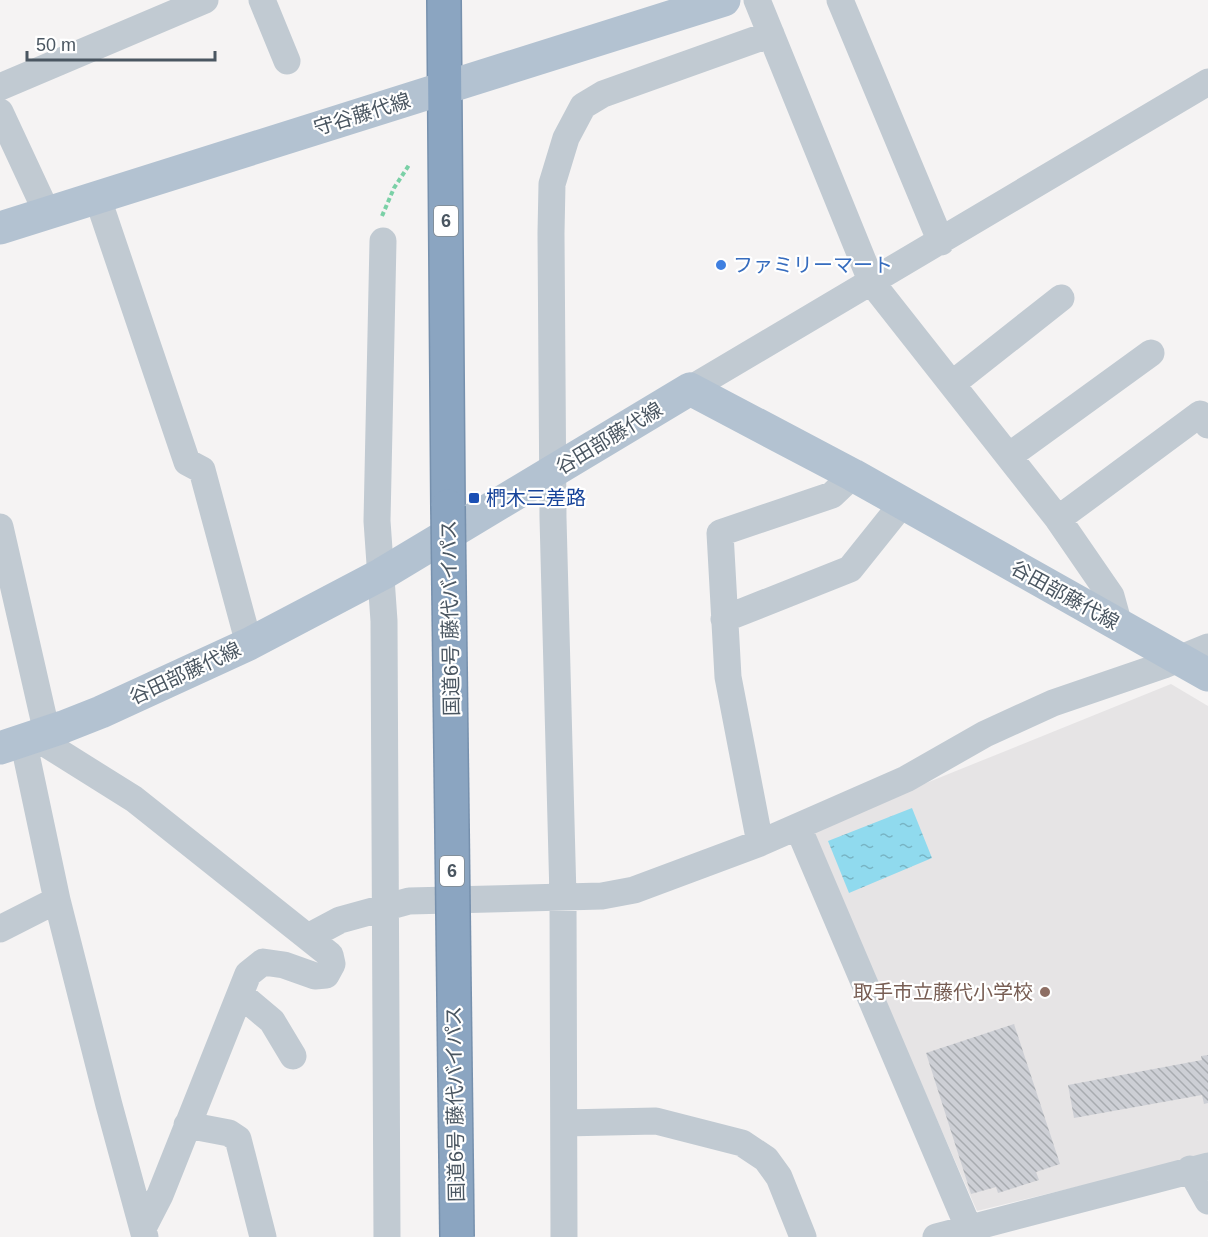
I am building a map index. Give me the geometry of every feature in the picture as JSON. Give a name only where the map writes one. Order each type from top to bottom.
[{"type":"highway","name":"国道6号 藤代バイパス","points":[[444,0],[457,1237]]},
{"type":"main road","name":"守谷藤代線","points":[[0,228],[724,0]]},
{"type":"main road","name":"谷田部藤代線","points":[[26,739],[148,692],[249,644],[382,574],[690,390],[854,475],[1119,625],[1194,653],[1208,675]]},
{"type":"street","points":[[0,87],[205,0]]},
{"type":"street","points":[[262,0],[287,61]]},
{"type":"street","points":[[757,0],[872,283],[1058,519],[1111,596],[1119,625]]},
{"type":"street","points":[[840,0],[940,242]]},
{"type":"street","points":[[564,1237],[563,897],[553,472],[550,233],[552,184],[566,138],[583,106],[603,94],[771,34]]},
{"type":"street","points":[[690,390],[1208,82]]},
{"type":"street","points":[[0,112],[47,213]]},
{"type":"street","points":[[97,196],[187,462],[202,470],[249,644]]},
{"type":"street","points":[[381,233],[377,521],[382,574],[387,1237]]},
{"type":"street","points":[[952,384],[1060,298]]},
{"type":"street","points":[[1008,456],[1150,353]]},
{"type":"street","points":[[1058,519],[1200,414],[1208,425]]},
{"type":"street","points":[[760,843],[728,677],[720,533],[832,495],[854,475]]},
{"type":"street","points":[[724,619],[850,569],[902,504]]},
{"type":"street","points":[[0,527],[26,739],[57,900],[144,1233]]},
{"type":"street","points":[[308,937],[340,920],[409,901],[602,896],[634,890],[760,843],[906,779],[985,734],[1053,703],[1194,653]]},
{"type":"street","points":[[26,739],[134,799],[330,955],[332,964],[326,975],[315,976],[284,965],[263,962],[248,974],[144,1233]]},
{"type":"street","points":[[798,827],[969,1229]]},
{"type":"street","points":[[0,929],[57,900]]},
{"type":"street","points":[[240,994],[272,1021],[292,1056]]},
{"type":"street","points":[[564,1123],[656,1121],[742,1143],[766,1159],[779,1177],[803,1237]]},
{"type":"street","points":[[187,1125],[229,1133],[238,1139],[263,1237]]},
{"type":"street","points":[[936,1237],[1199,1168],[1208,1202]]},
{"type":"path","points":[[381,233],[394,188],[409,165]]},
{"type":"shaded area","name":"取手市立藤代小学校","points":[[1171,684],[1208,706],[1208,1155],[977,1211],[810,830]]},
{"type":"water","points":[[912,808],[932,858],[849,893],[828,841]]},
{"type":"building","points":[[1014,1024],[1060,1164],[1036,1172],[1039,1180],[998,1193],[996,1187],[971,1194],[926,1053]]},
{"type":"building","points":[[1208,1055],[1208,1103],[1204,1104],[1202,1095],[1074,1118],[1068,1085],[1202,1060],[1201,1056]]},
{"type":"place","name":"ファミリーマート","points":[[721,265]]},
{"type":"place","name":"椚木三差路","points":[[474,498]]},
{"type":"place","name":"取手市立藤代小学校","points":[[1045,992]]}]
